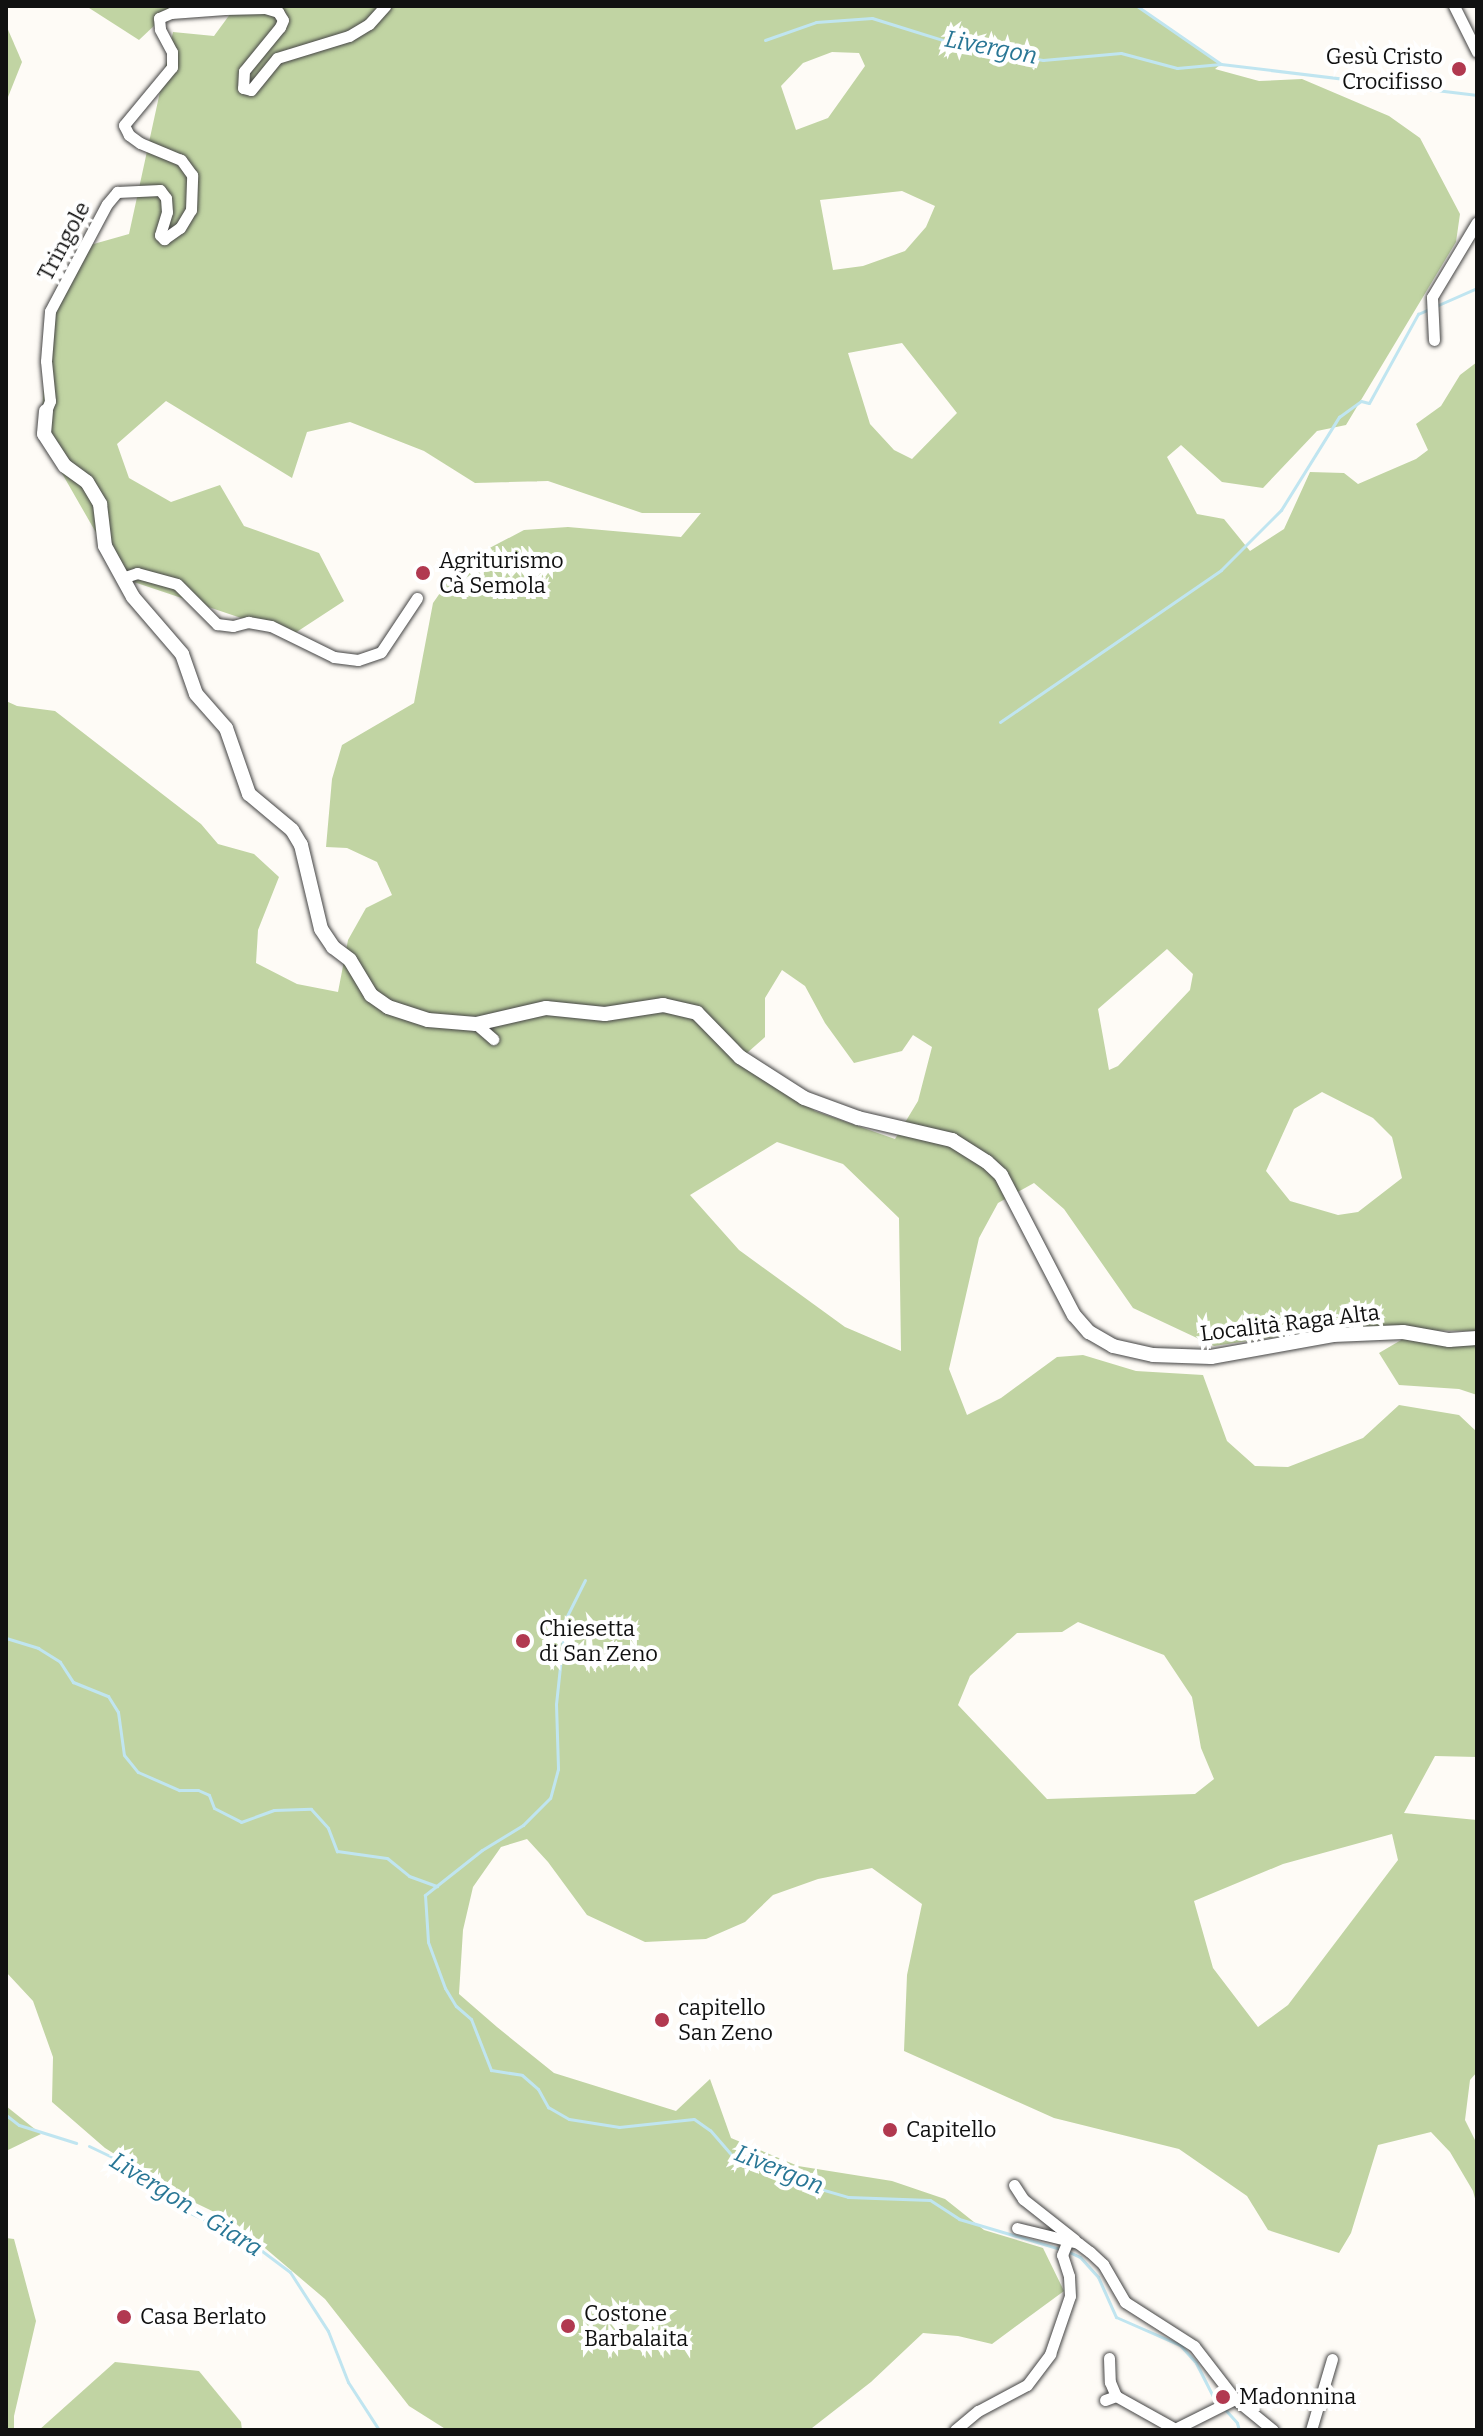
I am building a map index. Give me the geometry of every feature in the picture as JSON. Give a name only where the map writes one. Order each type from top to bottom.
[{"type":"street","name":"Tringole","points":[[46,411],[50,401],[46,361],[50,311],[107,204],[117,192],[160,190],[166,198],[167,212],[160,235],[164,239],[180,228],[191,210],[192,175],[181,160],[140,143],[129,135],[124,125],[172,67],[172,52],[160,29],[159,18],[171,13],[225,9],[265,8],[278,12],[283,20],[280,27],[244,71],[243,88],[251,90],[277,58],[349,36],[369,24],[385,6]]},
{"type":"street","points":[[1454,6],[1477,52]]},
{"type":"street","points":[[1434,340],[1432,301],[1477,222]]},
{"type":"street","name":"Località Raga Alta","points":[[46,411],[44,434],[65,466],[87,482],[100,504],[105,546],[122,578],[133,597],[182,654],[196,694],[226,728],[249,794],[292,830],[307,863],[315,913],[321,929],[333,947],[350,960],[371,995],[405,1015],[476,1024],[546,1008],[605,1014],[663,1005],[682,1007],[710,1024],[740,1057],[804,1098],[858,1118],[952,1140],[1001,1175],[1074,1315],[1089,1332],[1113,1346],[1153,1355],[1211,1357],[1333,1335],[1403,1332],[1449,1340],[1477,1338]]},
{"type":"street","points":[[122,578],[137,573],[177,584],[217,624],[233,626],[248,622],[271,626],[334,657],[358,660],[381,652],[417,598]]},
{"type":"street","points":[[476,1024],[493,1039]]},
{"type":"street","points":[[955,2430],[978,2411],[1027,2385],[1050,2354],[1070,2296],[1069,2246],[1023,2199],[1014,2185]]},
{"type":"street","points":[[1017,2228],[1069,2246],[1103,2264],[1125,2302],[1194,2346],[1226,2403],[1273,2430]]},
{"type":"street","points":[[1109,2358],[1111,2398],[1174,2429],[1226,2403]]},
{"type":"street","points":[[1311,2430],[1332,2359]]},
{"type":"green space","points":[[86,6],[175,6],[139,40]]},
{"type":"green space","points":[[236,6],[1137,6],[1221,64],[1215,69],[1259,81],[1302,79],[1389,116],[1420,138],[1460,214],[1456,242],[1346,425],[1317,431],[1263,488],[1222,482],[1181,445],[1167,457],[1197,514],[1224,519],[1250,551],[1284,529],[1310,472],[1344,473],[1358,484],[1416,459],[1428,450],[1416,424],[1441,406],[1460,375],[1477,362],[1477,1331],[1330,1329],[1214,1346],[1133,1308],[1064,1209],[1034,1183],[998,1203],[979,1238],[949,1369],[967,1415],[1001,1398],[1057,1357],[1083,1355],[1136,1371],[1203,1375],[1227,1441],[1255,1466],[1288,1467],[1363,1438],[1399,1405],[1459,1415],[1477,1432],[1477,1757],[1435,1756],[1404,1813],[1477,1820],[1477,2072],[1470,2080],[1465,2120],[1477,2144],[1477,2206],[1473,2191],[1450,2152],[1431,2132],[1378,2145],[1351,2233],[1339,2253],[1268,2230],[1247,2196],[1179,2149],[1054,2118],[904,2051],[907,1975],[922,1904],[872,1868],[818,1879],[773,1895],[745,1922],[706,1939],[645,1942],[587,1915],[527,1839],[501,1847],[473,1887],[463,1930],[459,1994],[497,2027],[554,2073],[676,2111],[710,2079],[731,2138],[798,2166],[892,2181],[945,2199],[984,2230],[1043,2248],[1064,2291],[992,2344],[958,2336],[923,2333],[871,2382],[812,2428],[447,2430],[409,2406],[325,2299],[233,2221],[181,2196],[105,2148],[52,2102],[53,2057],[33,2001],[6,1972],[6,701],[17,706],[55,711],[201,824],[218,844],[254,854],[279,877],[258,930],[256,963],[297,984],[338,992],[348,940],[366,908],[392,895],[377,862],[347,848],[326,847],[332,779],[342,745],[414,703],[433,603],[461,563],[524,530],[568,527],[681,537],[701,513],[642,513],[548,481],[475,483],[424,451],[350,422],[307,432],[292,478],[166,401],[117,444],[129,478],[171,502],[220,485],[244,526],[319,553],[344,601],[292,635],[122,578],[40,435],[50,311],[83,247],[129,234],[173,32],[214,36]],"holes":[[[832,52],[859,53],[865,66],[828,118],[796,130],[781,86],[803,63]],[[902,191],[935,206],[926,227],[905,251],[863,266],[833,270],[820,200]],[[902,343],[957,413],[912,459],[894,450],[870,424],[848,353]],[[1167,949],[1193,974],[1190,990],[1118,1066],[1109,1070],[1098,1009]],[[782,970],[805,986],[825,1023],[854,1063],[902,1051],[913,1035],[932,1047],[918,1101],[895,1139],[815,1111],[739,1060],[765,1037],[765,998]],[[1322,1092],[1373,1118],[1392,1137],[1402,1178],[1358,1212],[1338,1215],[1290,1201],[1266,1171],[1294,1109]],[[777,1142],[843,1164],[899,1218],[901,1351],[845,1327],[739,1250],[690,1195]],[[1078,1622],[1164,1655],[1192,1697],[1201,1748],[1214,1779],[1195,1794],[1047,1799],[958,1705],[970,1676],[1017,1633],[1062,1632]],[[1392,1834],[1398,1860],[1288,2005],[1258,2027],[1213,1968],[1194,1901],[1283,1864]]]},
{"type":"green space","points":[[6,25],[22,62],[6,102]]},
{"type":"green space","points":[[1413,1333],[1477,1338],[1477,1395],[1459,1389],[1399,1385],[1379,1353]]},
{"type":"green space","points":[[6,2106],[41,2134],[6,2151]]},
{"type":"green space","points":[[6,2238],[14,2239],[36,2321],[14,2416],[14,2430],[6,2430]]},
{"type":"green space","points":[[115,2362],[199,2371],[241,2422],[242,2430],[39,2430]]},
{"type":"waterway","points":[[1137,6],[1221,64]]},
{"type":"waterway","name":"Livergon","points":[[765,40],[816,22],[872,18],[965,47],[1043,60],[1121,53],[1177,68],[1221,64],[1477,95]]},
{"type":"waterway","points":[[1436,306],[1477,288]]},
{"type":"waterway","points":[[1000,722],[1221,570],[1281,510],[1339,417],[1361,401],[1369,403],[1418,314],[1429,309]]},
{"type":"waterway","name":"Livergon","points":[[585,1580],[565,1620],[556,1704],[558,1769],[550,1798],[523,1825],[482,1850],[425,1895],[428,1942],[445,1988],[456,2006],[471,2019],[491,2070],[522,2075],[538,2089],[548,2107],[569,2119],[619,2127],[694,2119],[710,2130],[732,2155],[758,2163],[793,2181],[848,2197],[930,2200],[959,2219],[1060,2249]]},
{"type":"waterway","points":[[6,1638],[38,1648],[60,1662],[73,1682],[108,1696],[118,1712],[124,1755],[138,1772],[179,1790],[198,1790],[209,1795],[214,1808],[241,1822],[274,1810],[311,1809],[328,1828],[337,1851],[387,1858],[409,1876],[437,1886]]},
{"type":"waterway","name":"Livergon - Giara","points":[[6,2115],[19,2125],[76,2143]]},
{"type":"waterway","name":"Livergon - Giara","points":[[89,2146],[157,2181],[188,2212],[246,2239],[290,2272],[328,2331],[348,2382],[379,2430]]},
{"type":"waterway","name":"Livergon","points":[[1067,2251],[1080,2257],[1098,2277],[1116,2317],[1180,2345],[1196,2363],[1213,2396],[1237,2423],[1239,2430]]},
{"type":"place","name":"Gesù Cristo Crocifisso","points":[[1459,69]]},
{"type":"place","name":"Agriturismo Cà Semola","points":[[423,573]]},
{"type":"place","name":"Chiesetta di San Zeno","points":[[523,1641]]},
{"type":"place","name":"capitello San Zeno","points":[[662,2020]]},
{"type":"place","name":"Capitello","points":[[890,2130]]},
{"type":"place","name":"Casa Berlato","points":[[124,2317]]},
{"type":"place","name":"Costone Barbalaita","points":[[568,2326]]},
{"type":"place","name":"Madonnina","points":[[1223,2397]]}]
